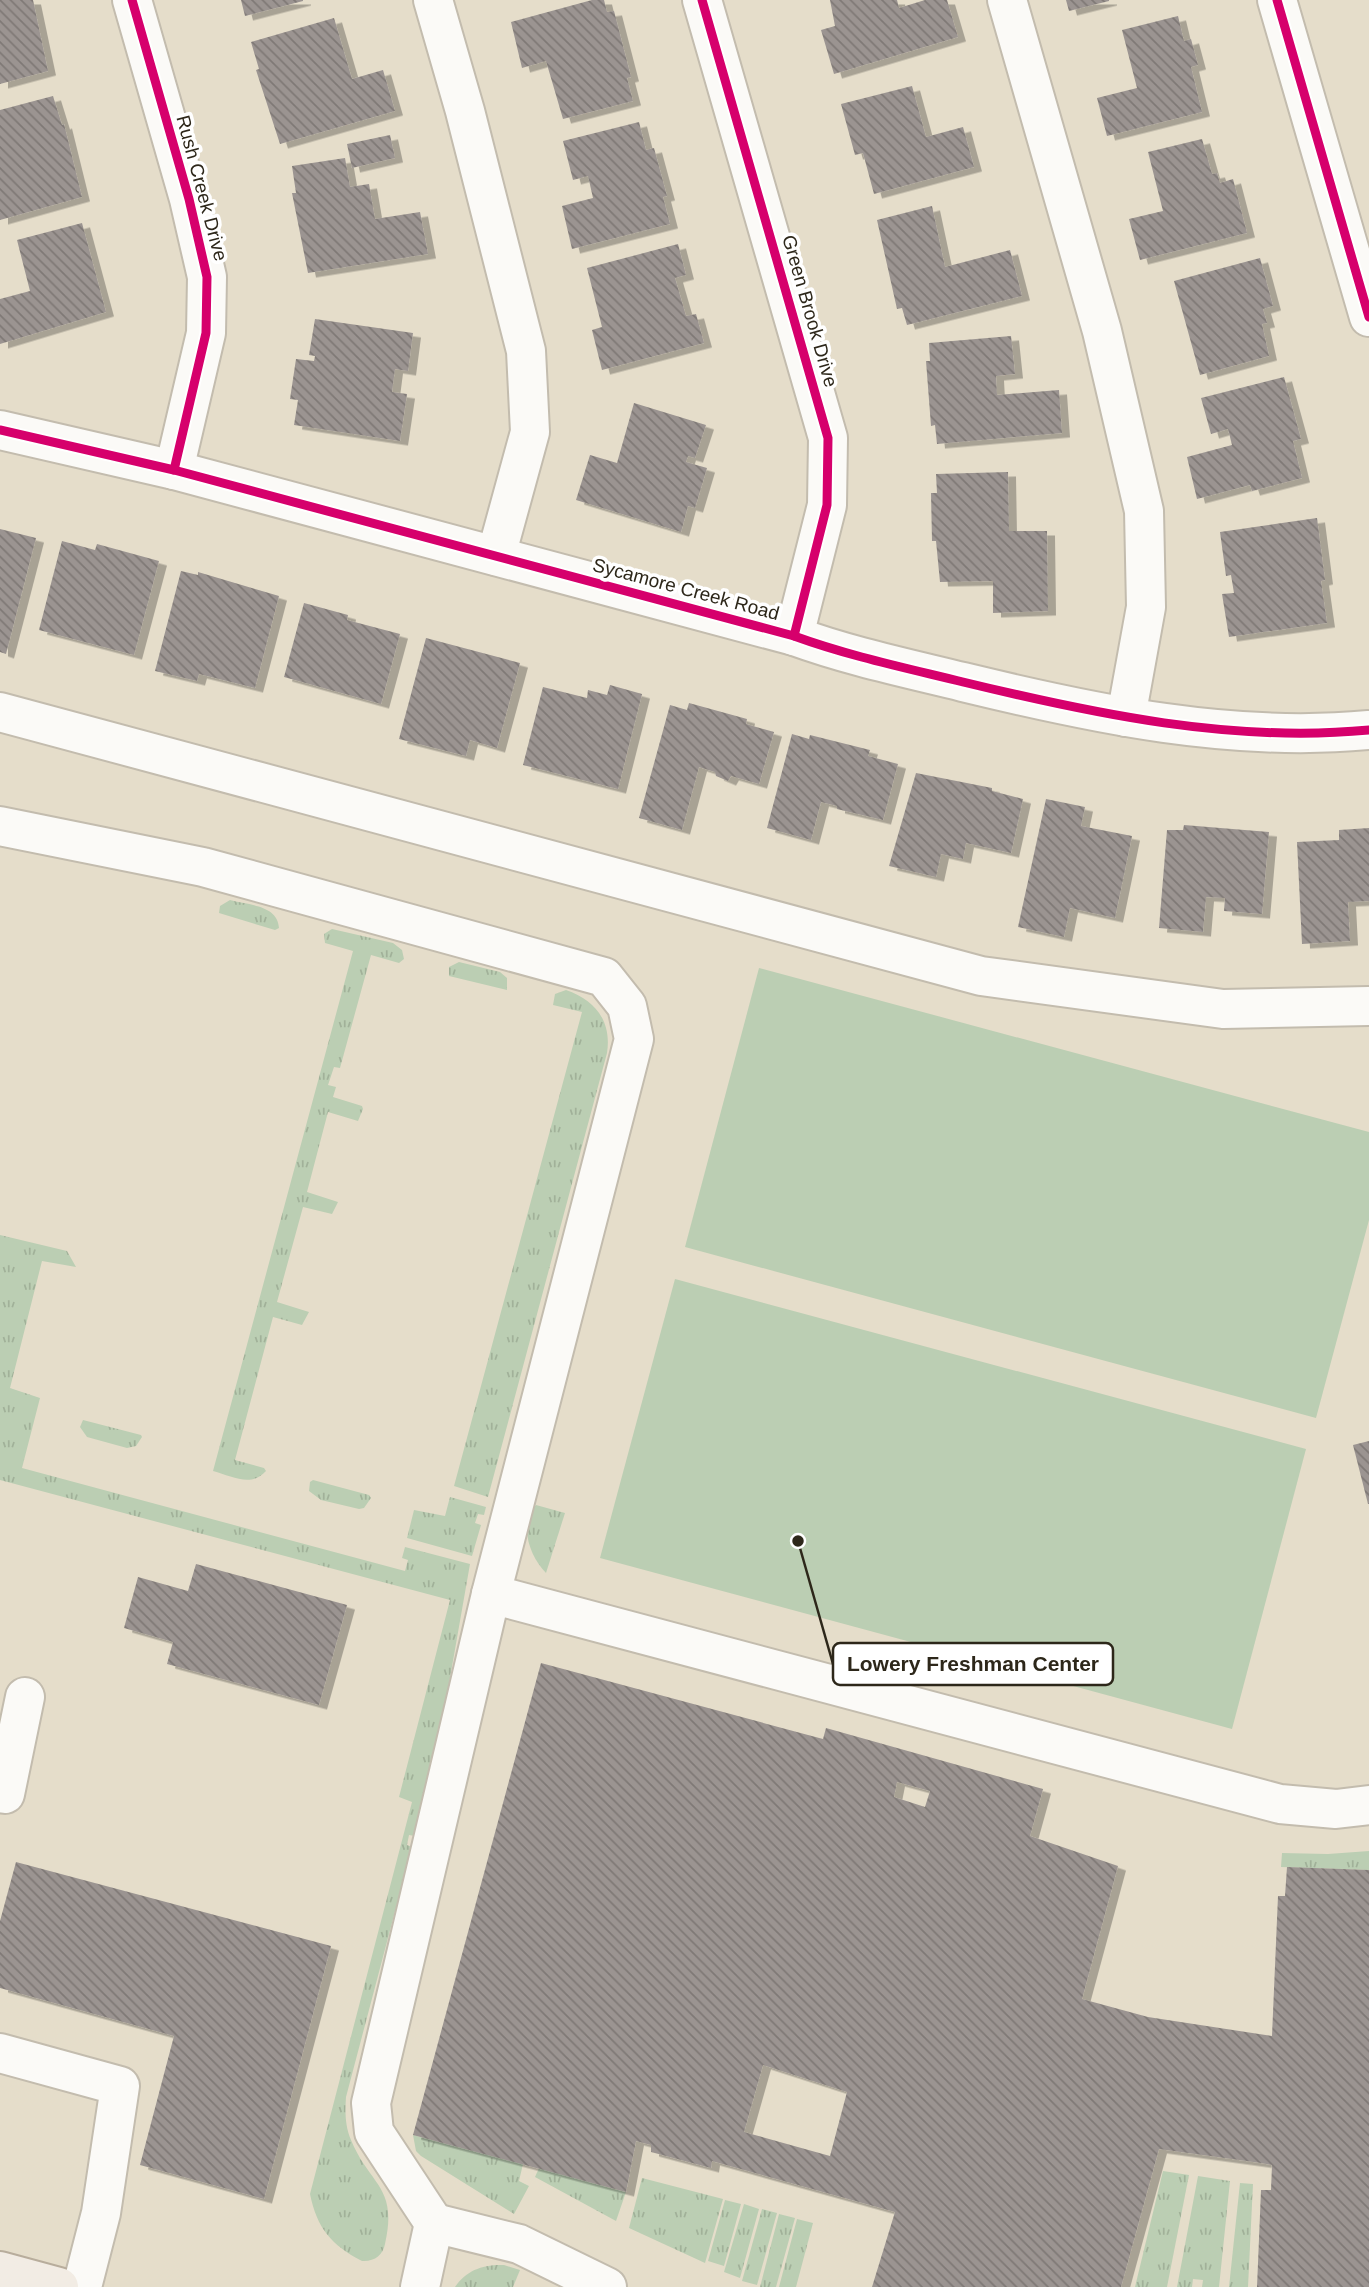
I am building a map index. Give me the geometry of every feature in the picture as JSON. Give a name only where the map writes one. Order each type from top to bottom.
[{"type":"main road","points":[[0,2271],[59,2287]]},
{"type":"street","name":"Rush Creek Drive","points":[[132,0],[189,199],[207,277],[206,333],[174,470]]},
{"type":"street","points":[[433,0],[465,111],[526,351],[530,432],[496,556]]},
{"type":"street","name":"Green Brook Drive","points":[[702,0],[828,439],[827,505],[794,636]]},
{"type":"street","points":[[1007,0],[1102,331],[1144,511],[1146,607],[1126,717]]},
{"type":"street","points":[[1277,0],[1369,317]]},
{"type":"street","name":"Sycamore Creek Road","points":[[0,430],[174,470],[794,636],[835,651],[1070,708],[1203,729],[1340,733],[1369,730]]},
{"type":"street","points":[[0,712],[981,976],[1223,1009],[1369,1006]]},
{"type":"street","points":[[0,826],[203,867],[604,977],[627,1006],[634,1039],[491,1594],[371,2104],[374,2132],[434,2223],[519,2244],[607,2287]]},
{"type":"street","points":[[491,1594],[1280,1804],[1336,1809],[1369,1805]]},
{"type":"street","points":[[5,1794],[25,1697]]},
{"type":"street","points":[[0,2053],[120,2086],[101,2213],[82,2287]]},
{"type":"street","points":[[420,2287],[434,2223]]},
{"type":"green space","points":[[230,900],[268,910],[277,920],[279,928],[275,930],[219,913],[220,906]]},
{"type":"green space","points":[[332,929],[393,943],[402,950],[404,959],[399,963],[371,955],[340,1068],[334,1067],[328,1085],[336,1087],[333,1097],[362,1106],[363,1109],[358,1121],[328,1112],[307,1192],[338,1202],[332,1214],[303,1207],[277,1302],[309,1312],[302,1325],[273,1317],[235,1460],[264,1468],[266,1471],[254,1479],[241,1479],[213,1471],[353,951],[325,943],[324,934]]},
{"type":"green space","points":[[459,962],[500,972],[507,978],[507,990],[449,976],[449,967]]},
{"type":"green space","points":[[759,968],[1369,1132],[1369,1220],[1316,1418],[685,1247]]},
{"type":"green space","points":[[566,990],[585,1000],[599,1013],[607,1031],[607,1053],[488,1497],[454,1486],[582,1012],[553,1005],[555,994]]},
{"type":"green space","points":[[0,1235],[67,1251],[76,1267],[42,1261],[10,1388],[40,1398],[22,1468],[405,1571],[408,1560],[402,1558],[405,1547],[470,1564],[434,1769],[415,1836],[409,1835],[407,1845],[412,1847],[346,2097],[349,2135],[358,2155],[380,2188],[388,2210],[384,2248],[377,2257],[370,2260],[362,2261],[334,2242],[321,2226],[310,2194],[412,1802],[399,1797],[450,1600],[0,1480]]},
{"type":"green space","points":[[675,1279],[1306,1449],[1232,1729],[600,1558]]},
{"type":"green space","points":[[83,1420],[142,1437],[136,1446],[127,1448],[87,1437],[80,1427]]},
{"type":"green space","points":[[313,1480],[369,1495],[371,1498],[364,1508],[359,1509],[321,1500],[309,1491],[310,1482]]},
{"type":"green space","points":[[450,1497],[486,1507],[484,1515],[478,1514],[475,1523],[481,1525],[472,1556],[407,1538],[414,1510],[445,1516]]},
{"type":"green space","points":[[536,1505],[565,1513],[546,1573],[535,1558],[528,1540],[528,1522]]},
{"type":"green space","points":[[1369,1851],[1369,1870],[1281,1867],[1282,1853]]},
{"type":"green space","points":[[413,2135],[523,2164],[519,2181],[529,2186],[514,2214],[421,2156],[416,2151]]},
{"type":"green space","points":[[539,2168],[626,2192],[616,2221],[535,2177]]},
{"type":"green space","points":[[1163,2171],[1189,2175],[1167,2287],[1135,2287]]},
{"type":"green space","points":[[1198,2176],[1230,2181],[1219,2287],[1202,2287],[1203,2280],[1193,2279],[1192,2287],[1177,2287]]},
{"type":"green space","points":[[642,2178],[723,2199],[705,2263],[629,2228]]},
{"type":"green space","points":[[1240,2183],[1253,2184],[1248,2287],[1229,2287]]},
{"type":"green space","points":[[725,2200],[741,2204],[724,2266],[708,2261]]},
{"type":"green space","points":[[744,2204],[759,2209],[740,2278],[724,2272]]},
{"type":"green space","points":[[762,2209],[777,2213],[757,2285],[742,2281]]},
{"type":"green space","points":[[779,2214],[795,2218],[776,2287],[760,2287]]},
{"type":"green space","points":[[797,2219],[813,2223],[796,2287],[779,2287]]},
{"type":"green space","points":[[504,2265],[520,2270],[513,2287],[455,2287],[464,2276],[476,2269]]},
{"type":"building","points":[[0,0],[33,0],[48,71],[0,84]]},
{"type":"building","points":[[241,0],[303,0],[303,1],[245,16]]},
{"type":"building","points":[[592,0],[604,0],[607,12],[614,11],[631,77],[627,78],[633,101],[563,119],[546,61],[522,68],[511,22]]},
{"type":"building","points":[[830,0],[897,0],[899,8],[925,0],[947,0],[958,37],[834,74],[821,30],[835,26]]},
{"type":"building","points":[[1066,0],[1109,0],[1109,1],[1069,11]]},
{"type":"building","points":[[1178,16],[1184,41],[1191,39],[1198,65],[1191,67],[1202,112],[1107,136],[1097,98],[1137,88],[1122,30]]},
{"type":"building","points":[[334,18],[352,79],[383,70],[395,111],[280,144],[256,70],[259,69],[251,42]]},
{"type":"building","points":[[912,86],[926,137],[963,127],[974,167],[874,194],[863,153],[855,155],[841,104]]},
{"type":"building","points":[[53,96],[62,125],[64,124],[82,197],[0,220],[0,110]]},
{"type":"building","points":[[639,122],[646,150],[654,148],[667,196],[663,197],[670,224],[572,249],[562,206],[593,198],[588,176],[573,180],[563,141]]},
{"type":"building","points":[[390,135],[395,158],[352,168],[347,144]]},
{"type":"building","points":[[1202,139],[1212,174],[1217,173],[1220,183],[1233,179],[1247,233],[1140,260],[1129,219],[1163,211],[1148,152]]},
{"type":"building","points":[[345,158],[350,187],[369,184],[375,219],[420,212],[428,254],[308,273],[292,193],[296,193],[292,166]]},
{"type":"building","points":[[932,206],[945,267],[1010,250],[1022,296],[907,325],[902,308],[897,309],[877,220]]},
{"type":"building","points":[[82,223],[106,312],[0,344],[0,299],[30,291],[17,240]]},
{"type":"building","points":[[678,244],[686,275],[675,278],[686,316],[696,314],[704,343],[602,370],[592,330],[602,327],[587,268]]},
{"type":"building","points":[[1260,258],[1273,306],[1263,309],[1267,323],[1262,324],[1269,356],[1200,375],[1174,281]]},
{"type":"building","points":[[315,319],[413,333],[408,371],[395,369],[392,392],[407,394],[400,441],[294,425],[298,400],[290,399],[296,359],[314,361],[315,356],[309,355]]},
{"type":"building","points":[[1011,336],[1015,374],[996,376],[997,395],[1059,390],[1062,433],[937,444],[935,425],[931,426],[926,361],[930,361],[929,343]]},
{"type":"building","points":[[1284,377],[1301,439],[1293,441],[1302,478],[1252,491],[1250,485],[1197,499],[1187,457],[1232,445],[1228,429],[1211,434],[1201,398]]},
{"type":"building","points":[[634,403],[706,425],[695,458],[688,456],[686,462],[707,468],[695,508],[688,506],[681,532],[576,500],[590,455],[617,463]]},
{"type":"building","points":[[1008,472],[1009,531],[1047,531],[1048,611],[993,613],[993,581],[940,582],[936,541],[932,541],[931,493],[937,493],[936,474]]},
{"type":"building","points":[[1317,518],[1327,623],[1229,637],[1222,594],[1234,593],[1231,575],[1226,576],[1220,532]]},
{"type":"building","points":[[0,529],[36,538],[6,654],[0,652]]},
{"type":"building","points":[[62,541],[95,550],[97,544],[159,561],[134,655],[39,630]]},
{"type":"building","points":[[181,571],[198,575],[198,572],[279,596],[255,688],[199,674],[197,681],[155,671]]},
{"type":"building","points":[[304,603],[348,615],[347,620],[400,634],[381,704],[284,677]]},
{"type":"building","points":[[426,638],[520,663],[497,748],[470,740],[466,756],[399,739]]},
{"type":"building","points":[[610,685],[642,694],[618,789],[523,765],[543,687],[587,698],[588,690],[607,695]]},
{"type":"building","points":[[689,703],[747,719],[746,724],[774,732],[759,784],[731,776],[728,781],[716,776],[715,772],[699,767],[682,830],[639,818],[670,705],[687,710]]},
{"type":"building","points":[[792,734],[809,739],[810,735],[870,750],[868,756],[898,764],[883,820],[837,809],[837,806],[821,802],[811,840],[767,828]]},
{"type":"building","points":[[916,773],[992,788],[992,791],[1023,799],[1011,853],[966,843],[963,859],[941,854],[936,877],[889,866]]},
{"type":"building","points":[[1046,799],[1085,807],[1081,826],[1132,836],[1115,918],[1070,908],[1064,937],[1018,927]]},
{"type":"building","points":[[1184,825],[1269,832],[1262,914],[1224,911],[1225,898],[1206,897],[1203,932],[1159,928],[1167,830],[1183,830]]},
{"type":"building","points":[[1369,828],[1369,901],[1348,902],[1350,941],[1302,944],[1297,842],[1339,840],[1339,830]]},
{"type":"building","points":[[1369,1441],[1369,1504],[1368,1504],[1353,1445]]},
{"type":"building","points":[[196,1564],[347,1605],[319,1705],[167,1664],[173,1642],[124,1628],[138,1577],[188,1591]]},
{"type":"building","points":[[541,1663],[823,1739],[826,1728],[1043,1789],[1030,1836],[1118,1866],[1082,1999],[1148,2017],[1272,2036],[1278,1896],[1285,1896],[1287,1867],[1369,1870],[1369,2287],[1257,2287],[1261,2190],[1271,2190],[1272,2165],[1261,2163],[1159,2149],[1121,2287],[872,2287],[895,2212],[712,2161],[711,2168],[651,2152],[651,2145],[636,2141],[626,2192],[413,2135]],"holes":[[[897,1782],[930,1791],[925,1807],[894,1797]],[[763,2065],[847,2092],[830,2156],[744,2132]]]},
{"type":"building","points":[[16,1862],[331,1946],[264,2199],[140,2165],[174,2036],[0,1988],[0,1921]]},
{"type":"cycle path","points":[[132,0],[189,199],[207,277],[206,333],[174,470]]},
{"type":"cycle path","points":[[702,0],[828,438],[827,505],[794,636]]},
{"type":"cycle path","points":[[1277,0],[1369,317]]},
{"type":"cycle path","points":[[0,430],[174,470],[794,636],[836,650],[1063,705],[1215,729],[1318,733],[1369,730]]},
{"type":"place","name":"Lowery Freshman Center","points":[[798,1541]]}]
